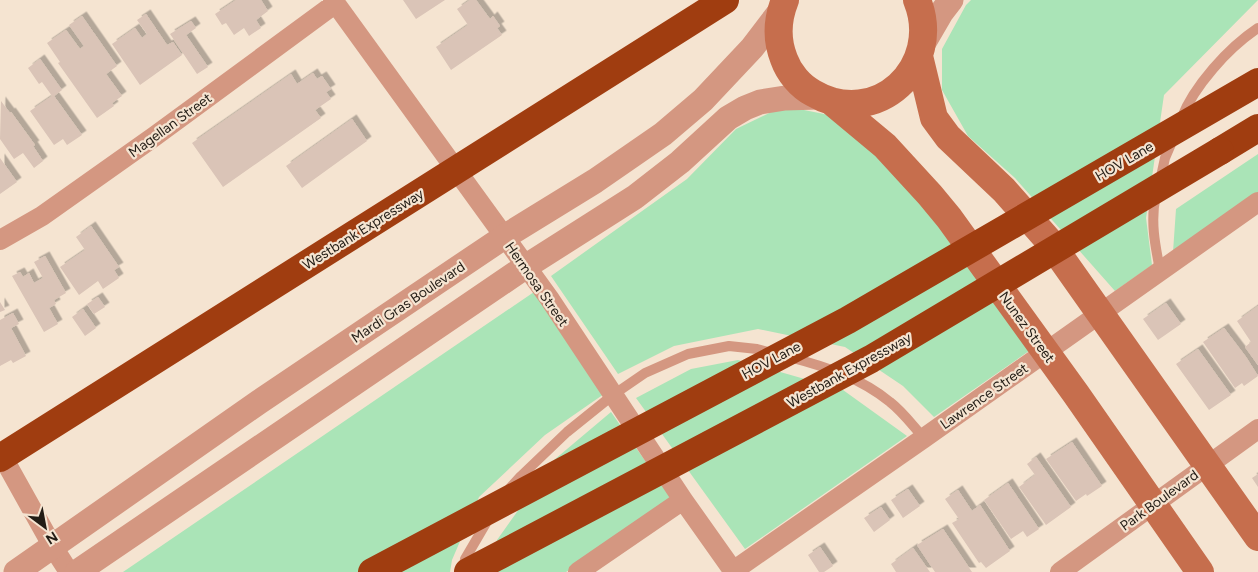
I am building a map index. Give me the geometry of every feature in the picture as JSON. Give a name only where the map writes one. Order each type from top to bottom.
[{"type":"highway","name":"Westbank Expressway","points":[[0,458],[725,0]]},
{"type":"highway","name":"HOV Lane","points":[[372,572],[848,320],[1258,82]]},
{"type":"highway","name":"Westbank Expressway","points":[[468,572],[871,359],[1258,128]]},
{"type":"main road","points":[[917,0],[923,20],[921,50],[934,118],[948,136],[1004,190],[1049,241],[1258,537]]},
{"type":"main road","name":"Nunez Street","points":[[783,5],[778,37],[785,63],[799,83],[825,99],[885,146],[930,194],[1045,352],[1200,572]]},
{"type":"main road","points":[[825,99],[855,104],[884,96],[908,77],[921,50]]},
{"type":"street","points":[[921,50],[941,12],[951,0]]},
{"type":"street","name":"Hermosa Street","points":[[334,2],[548,298],[683,500],[733,571]]},
{"type":"street","name":"Magellan Street","points":[[0,240],[50,210],[155,136],[334,2]]},
{"type":"street","name":"Mardi Gras Boulevard","points":[[16,572],[259,402],[504,237],[595,181],[662,134],[709,93],[752,48],[783,5]]},
{"type":"street","points":[[77,572],[525,267],[634,197],[680,162],[728,118],[760,102],[825,99]]},
{"type":"street","name":"Lawrence Street","points":[[733,571],[1258,202]]},
{"type":"street","name":"Park Boulevard","points":[[1060,572],[1258,429]]},
{"type":"street","points":[[0,452],[69,572]]},
{"type":"street","points":[[578,572],[683,500]]},
{"type":"lane","points":[[1160,270],[1154,241],[1154,203],[1165,158],[1188,103],[1217,66],[1246,36],[1258,28]]},
{"type":"lane","points":[[463,572],[466,559],[483,526],[503,497],[521,476],[567,432],[613,395],[645,373],[688,354],[729,346],[757,349],[810,363],[866,384],[891,403],[924,438]]},
{"type":"green space","points":[[971,0],[1258,0],[1164,95],[1146,218],[1152,265],[1115,291],[1015,178],[968,136],[942,90],[942,49],[966,5]]},
{"type":"green space","points":[[784,106],[829,115],[877,153],[931,213],[1029,351],[934,417],[903,386],[845,347],[758,329],[674,346],[618,374],[551,276],[687,179],[736,129]]},
{"type":"green space","points":[[1258,154],[1258,193],[1173,252],[1176,209]]},
{"type":"green space","points":[[534,292],[604,394],[545,435],[479,497],[452,560],[450,572],[123,572]]},
{"type":"green space","points":[[738,360],[843,390],[907,436],[745,549],[636,398],[691,369]]},
{"type":"green space","points":[[611,412],[676,505],[566,572],[488,572],[497,540],[554,460]]},
{"type":"building","points":[[236,0],[261,0],[268,11],[256,20],[261,28],[249,36],[244,28],[234,35],[226,23],[222,25],[215,14]]},
{"type":"building","points":[[403,0],[445,0],[416,19]]},
{"type":"building","points":[[470,0],[476,0],[490,19],[493,16],[500,26],[497,28],[502,35],[451,70],[436,47],[468,25],[457,9]]},
{"type":"building","points":[[146,14],[167,45],[173,42],[182,55],[140,85],[112,44],[135,28],[142,38],[147,34],[137,20]]},
{"type":"building","points":[[82,16],[117,66],[106,74],[122,96],[112,103],[114,106],[97,118],[58,63],[60,62],[47,43],[66,30],[80,49],[84,46],[69,25]]},
{"type":"building","points":[[191,21],[196,28],[186,35],[208,67],[197,74],[170,34]]},
{"type":"building","points":[[40,59],[62,90],[54,96],[82,135],[67,145],[63,139],[54,145],[30,111],[52,96],[42,82],[39,84],[28,68]]},
{"type":"building","points":[[313,73],[317,79],[322,76],[331,89],[326,92],[331,99],[315,110],[321,118],[223,187],[192,143],[291,74],[297,84]]},
{"type":"building","points":[[1,101],[35,145],[33,146],[43,161],[34,168],[23,153],[14,159],[0,139]]},
{"type":"building","points":[[352,119],[367,141],[302,188],[286,166]]},
{"type":"building","points":[[0,158],[17,182],[0,194]]},
{"type":"building","points":[[91,226],[119,267],[114,270],[119,278],[103,289],[98,281],[79,295],[60,267],[85,250],[76,237]]},
{"type":"building","points":[[45,256],[66,293],[54,300],[56,304],[49,308],[58,324],[44,332],[12,276],[20,272],[23,277],[29,273],[34,283],[43,278],[34,262]]},
{"type":"building","points":[[98,297],[105,307],[94,314],[87,304]]},
{"type":"building","points":[[0,302],[5,310],[0,312]]},
{"type":"building","points":[[1166,303],[1181,324],[1158,340],[1143,319]]},
{"type":"building","points":[[1258,306],[1258,365],[1245,347],[1251,342],[1237,321]]},
{"type":"building","points":[[83,309],[96,328],[85,336],[72,317]]},
{"type":"building","points":[[13,313],[19,324],[11,328],[26,356],[13,363],[11,360],[0,366],[0,320]]},
{"type":"building","points":[[1224,328],[1258,376],[1244,386],[1242,383],[1235,388],[1203,342]]},
{"type":"building","points":[[1198,349],[1231,395],[1209,410],[1176,364]]},
{"type":"building","points":[[1072,442],[1102,486],[1076,501],[1046,459]]},
{"type":"building","points":[[1036,457],[1071,507],[1046,525],[1019,487],[1035,475],[1027,464]]},
{"type":"building","points":[[1258,474],[1258,487],[1252,478]]},
{"type":"building","points":[[1008,483],[1039,529],[1027,537],[1023,531],[1011,539],[984,500]]},
{"type":"building","points":[[908,489],[920,506],[903,518],[891,500]]},
{"type":"building","points":[[958,490],[972,511],[980,505],[1010,551],[986,568],[981,562],[979,563],[952,523],[959,519],[945,499]]},
{"type":"building","points":[[881,507],[890,520],[874,532],[864,518]]},
{"type":"building","points":[[943,529],[972,572],[935,572],[917,545]]},
{"type":"building","points":[[820,547],[833,566],[824,572],[819,572],[808,555]]},
{"type":"building","points":[[913,548],[930,572],[896,572],[891,564]]}]
